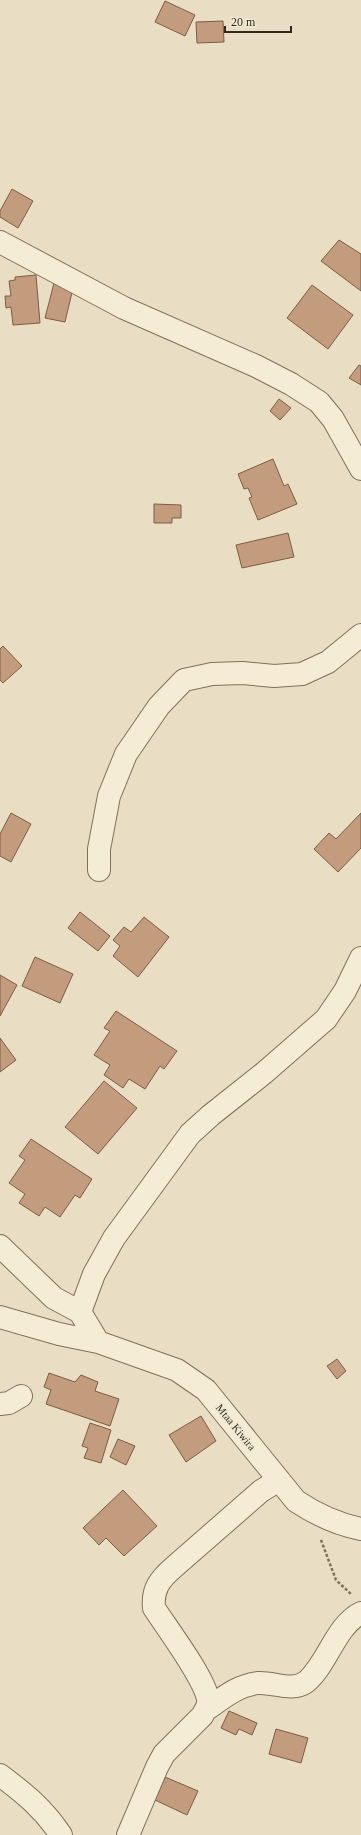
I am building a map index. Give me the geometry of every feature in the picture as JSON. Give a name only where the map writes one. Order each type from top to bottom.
[{"type":"street","points":[[0,242],[124,308],[256,366],[291,384],[319,402],[333,419],[361,469]]},
{"type":"street","points":[[99,870],[99,849],[109,796],[126,754],[159,706],[184,680],[212,674],[242,673],[274,676],[302,674],[328,662],[361,635]]},
{"type":"street","points":[[80,1312],[94,1274],[114,1238],[190,1134],[326,1019],[345,991],[361,958]]},
{"type":"street","points":[[0,1246],[54,1298],[80,1312],[98,1342]]},
{"type":"street","name":"Mtaa Kiwira","points":[[0,1316],[59,1334],[98,1342],[177,1370],[206,1390],[296,1501],[314,1514],[337,1524],[361,1529]]},
{"type":"street","points":[[0,1404],[10,1403],[21,1396]]},
{"type":"street","points":[[128,1835],[156,1767],[164,1754],[202,1716],[206,1709],[208,1700],[203,1684],[154,1608],[153,1598],[155,1589],[160,1580],[174,1567],[261,1492],[279,1480]]},
{"type":"street","points":[[206,1709],[238,1688],[258,1683],[293,1687],[306,1681],[320,1665],[359,1606]]},
{"type":"street","points":[[0,1775],[23,1792],[48,1815],[61,1835]]},
{"type":"path","points":[[317,1534],[324,1547],[336,1580],[359,1606]]},
{"type":"building","points":[[165,1],[195,15],[185,36],[155,22]]},
{"type":"building","points":[[223,21],[224,42],[197,43],[196,22]]},
{"type":"building","points":[[12,189],[33,201],[18,228],[0,217],[0,211]]},
{"type":"building","points":[[339,240],[361,254],[361,291],[321,261]]},
{"type":"building","points":[[36,275],[40,323],[13,325],[11,307],[6,308],[5,296],[11,296],[9,281],[15,280],[15,277]]},
{"type":"building","points":[[55,279],[74,284],[65,322],[45,318]]},
{"type":"building","points":[[312,285],[353,315],[328,349],[287,318]]},
{"type":"building","points":[[359,365],[361,366],[361,385],[349,378]]},
{"type":"building","points":[[279,399],[291,408],[280,420],[270,411]]},
{"type":"building","points":[[273,459],[284,486],[288,484],[297,504],[258,520],[249,498],[252,497],[248,488],[244,489],[238,474]]},
{"type":"building","points":[[154,504],[181,505],[181,518],[172,518],[172,523],[154,523]]},
{"type":"building","points":[[288,533],[294,557],[242,568],[236,545]]},
{"type":"building","points":[[3,646],[22,666],[3,683],[0,680],[0,649]]},
{"type":"building","points":[[11,813],[31,824],[11,862],[0,856],[0,834]]},
{"type":"building","points":[[361,813],[361,848],[338,872],[314,849],[329,833],[336,839]]},
{"type":"building","points":[[80,912],[110,936],[98,951],[68,928]]},
{"type":"building","points":[[144,917],[169,937],[138,977],[113,956],[120,946],[113,940],[124,927],[131,932]]},
{"type":"building","points":[[35,957],[73,974],[60,1003],[22,986]]},
{"type":"building","points":[[0,975],[17,985],[0,1016]]},
{"type":"building","points":[[116,1011],[177,1051],[164,1069],[160,1066],[145,1089],[129,1079],[123,1088],[104,1075],[110,1065],[94,1055],[110,1031],[104,1028]]},
{"type":"building","points":[[0,1038],[16,1060],[0,1072]]},
{"type":"building","points":[[104,1081],[137,1108],[98,1154],[65,1127]]},
{"type":"building","points":[[31,1139],[92,1179],[80,1198],[75,1195],[60,1217],[45,1207],[39,1216],[19,1203],[25,1194],[9,1183],[25,1160],[19,1156]]},
{"type":"building","points":[[337,1359],[346,1371],[337,1379],[327,1366]]},
{"type":"building","points":[[49,1373],[75,1382],[81,1375],[98,1382],[95,1391],[119,1399],[110,1426],[46,1404],[51,1390],[44,1387]]},
{"type":"building","points":[[201,1416],[216,1441],[186,1462],[169,1435]]},
{"type":"building","points":[[90,1423],[111,1430],[101,1463],[84,1458],[88,1448],[82,1446]]},
{"type":"building","points":[[118,1439],[135,1446],[126,1465],[110,1457]]},
{"type":"building","points":[[123,1490],[157,1526],[124,1556],[106,1538],[99,1545],[83,1528]]},
{"type":"building","points":[[229,1711],[257,1723],[252,1735],[239,1729],[236,1735],[221,1728]]},
{"type":"building","points":[[276,1729],[308,1738],[301,1763],[269,1754]]},
{"type":"building","points":[[165,1777],[198,1791],[187,1815],[155,1800]]}]
